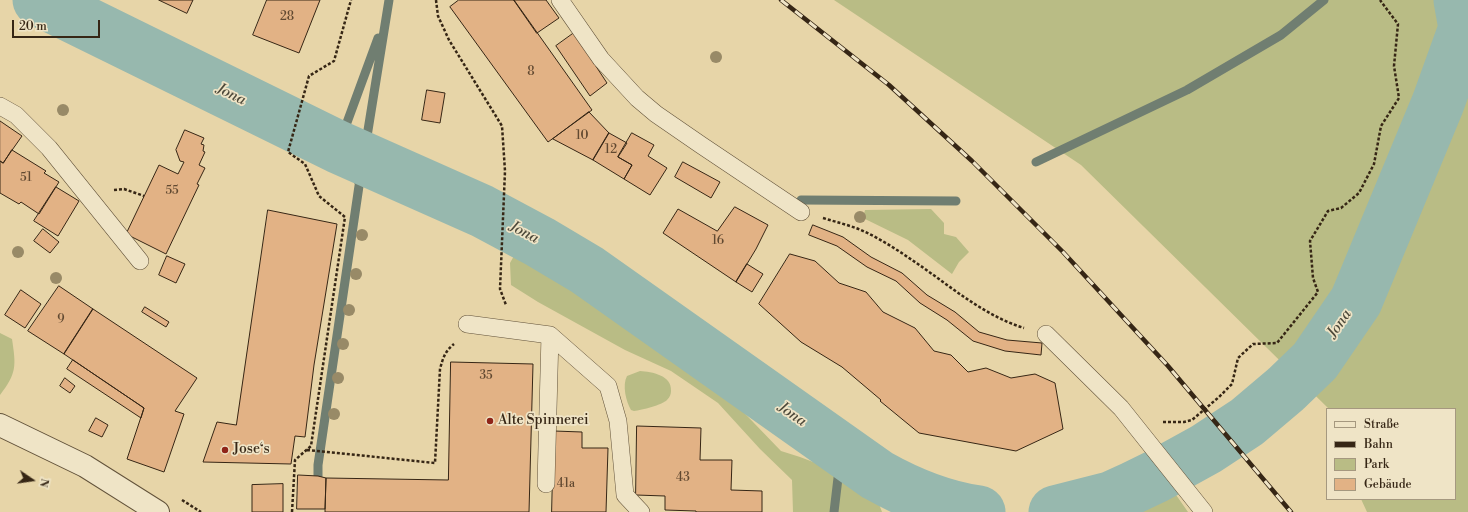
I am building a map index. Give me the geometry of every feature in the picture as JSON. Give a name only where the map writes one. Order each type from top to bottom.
[{"type":"street","points":[[0,425],[85,466],[158,512]]},
{"type":"lane","points":[[560,0],[600,59],[637,98],[656,114],[801,212]]},
{"type":"lane","points":[[0,106],[16,115],[49,148],[140,261]]},
{"type":"lane","points":[[467,324],[550,335],[608,386],[618,421],[625,494],[641,512]]},
{"type":"lane","points":[[1046,334],[1105,391],[1132,421],[1204,512]]},
{"type":"lane","points":[[546,484],[550,335]]},
{"type":"path","points":[[292,512],[295,460],[311,446],[345,217],[319,196],[305,164],[288,152],[309,76],[334,61],[350,0]]},
{"type":"path","points":[[436,0],[438,16],[449,40],[502,126],[505,171],[500,289],[507,305]]},
{"type":"path","points":[[1132,421],[1184,422],[1192,420],[1232,384],[1238,358],[1253,344],[1277,342],[1318,292],[1313,278],[1310,241],[1328,211],[1341,208],[1359,193],[1374,164],[1380,126],[1399,98],[1394,66],[1398,24],[1380,0]]},
{"type":"path","points":[[801,212],[844,224],[867,233],[911,259],[958,293],[992,315],[1011,324],[1046,334]]},
{"type":"path","points":[[306,450],[435,463],[440,369],[443,357],[448,349],[458,343]]},
{"type":"green space","points":[[834,0],[1468,0],[1468,512],[1367,512],[1361,500],[1456,500],[1456,408],[1328,408],[1081,165]]},
{"type":"green space","points":[[931,209],[944,223],[944,234],[956,237],[969,252],[959,262],[952,274],[908,240],[863,218],[865,210]]},
{"type":"green space","points":[[515,254],[528,257],[562,276],[675,352],[727,395],[781,451],[842,473],[876,496],[882,512],[793,512],[792,480],[760,449],[718,403],[671,371],[625,350],[538,302],[511,285],[510,263]]},
{"type":"green space","points":[[0,333],[12,339],[14,369],[10,381],[0,395]]},
{"type":"green space","points":[[640,371],[650,372],[665,378],[670,386],[671,393],[670,397],[661,404],[634,411],[631,410],[628,403],[625,393],[625,384],[627,376]]},
{"type":"green space","points":[[1174,492],[1188,512],[1138,512]]},
{"type":"building","points":[[159,0],[193,0],[187,13]]},
{"type":"building","points":[[267,0],[320,0],[299,53],[253,35]]},
{"type":"building","points":[[459,0],[514,0],[592,110],[548,142],[450,7]]},
{"type":"building","points":[[514,0],[546,0],[559,18],[537,33]]},
{"type":"building","points":[[574,33],[607,83],[590,96],[556,46]]},
{"type":"building","points":[[427,90],[445,93],[440,123],[422,120]]},
{"type":"building","points":[[589,112],[609,133],[593,160],[553,139]]},
{"type":"building","points":[[0,121],[22,136],[3,163],[0,161]]},
{"type":"building","points":[[185,130],[204,138],[201,144],[204,145],[203,151],[205,152],[199,165],[205,168],[197,184],[199,185],[166,254],[126,234],[159,165],[178,174],[184,162],[180,161],[176,150]]},
{"type":"building","points":[[609,133],[627,143],[618,157],[632,165],[624,179],[593,160]]},
{"type":"building","points":[[632,133],[654,145],[648,156],[667,168],[650,195],[624,179],[632,165],[618,157]]},
{"type":"building","points":[[12,150],[46,171],[44,173],[59,182],[39,214],[21,202],[19,204],[0,193],[0,161],[3,163]]},
{"type":"building","points":[[683,162],[720,182],[711,198],[675,177]]},
{"type":"building","points":[[56,187],[79,201],[58,236],[34,221]]},
{"type":"building","points":[[735,207],[768,225],[756,249],[736,282],[663,233],[678,209],[717,231]]},
{"type":"building","points":[[268,210],[337,224],[314,365],[305,437],[295,436],[291,464],[203,462],[217,422],[236,425]]},
{"type":"building","points":[[813,225],[843,237],[871,257],[902,273],[927,295],[955,312],[979,332],[1007,340],[1042,343],[1041,355],[1005,351],[973,341],[947,320],[920,303],[896,281],[867,267],[837,246],[809,235]]},
{"type":"building","points":[[43,229],[59,242],[50,253],[34,241]]},
{"type":"building","points":[[790,254],[815,261],[839,283],[866,292],[883,312],[915,328],[934,351],[951,355],[968,372],[986,368],[1011,378],[1035,374],[1055,383],[1063,429],[1016,451],[919,433],[842,367],[801,342],[759,304]]},
{"type":"building","points":[[167,256],[185,264],[176,283],[159,275]]},
{"type":"building","points":[[747,264],[763,274],[752,292],[736,282]]},
{"type":"building","points":[[59,286],[93,309],[64,354],[28,331]]},
{"type":"building","points":[[21,290],[41,304],[25,328],[5,315]]},
{"type":"building","points":[[145,307],[169,322],[166,327],[142,312]]},
{"type":"building","points":[[93,309],[197,378],[175,411],[184,414],[164,472],[127,459],[144,408],[64,354]]},
{"type":"building","points":[[73,360],[144,408],[141,418],[67,369]]},
{"type":"building","name":"Alte Spinnerei","points":[[451,362],[533,364],[529,512],[325,512],[326,478],[448,480]]},
{"type":"building","points":[[65,378],[75,386],[70,393],[60,386]]},
{"type":"building","points":[[96,418],[108,425],[102,437],[89,431]]},
{"type":"building","points":[[637,426],[701,428],[700,460],[732,460],[731,490],[762,491],[762,512],[696,512],[665,510],[665,496],[636,495]]},
{"type":"building","points":[[554,431],[582,432],[582,448],[608,448],[606,512],[552,512]]},
{"type":"building","points":[[298,475],[326,478],[325,509],[297,509]]},
{"type":"building","points":[[283,484],[283,512],[252,512],[252,485]]},
{"type":"waterway","name":"Jona","points":[[39,0],[338,147],[482,211],[540,242],[587,270],[877,475],[901,488],[939,503],[979,512]]},
{"type":"waterway","points":[[318,476],[318,465],[359,186],[389,0]]},
{"type":"waterway","points":[[1036,162],[1187,90],[1281,35],[1324,0]]},
{"type":"waterway","name":"Jona","points":[[1055,512],[1110,498],[1157,476],[1206,449],[1247,422],[1286,389],[1315,361],[1356,301],[1438,103],[1465,28],[1460,0]]},
{"type":"waterway","points":[[338,147],[378,38]]},
{"type":"waterway","points":[[351,153],[358,181]]},
{"type":"waterway","points":[[801,200],[956,201]]},
{"type":"waterway","points":[[834,512],[843,451]]},
{"type":"railway","points":[[781,0],[889,85],[972,161],[1063,252],[1168,366],[1291,512]]},
{"type":"place","name":"Alte Spinnerei","points":[[490,421]]},
{"type":"place","name":"Jose‘s","points":[[225,450]]}]
